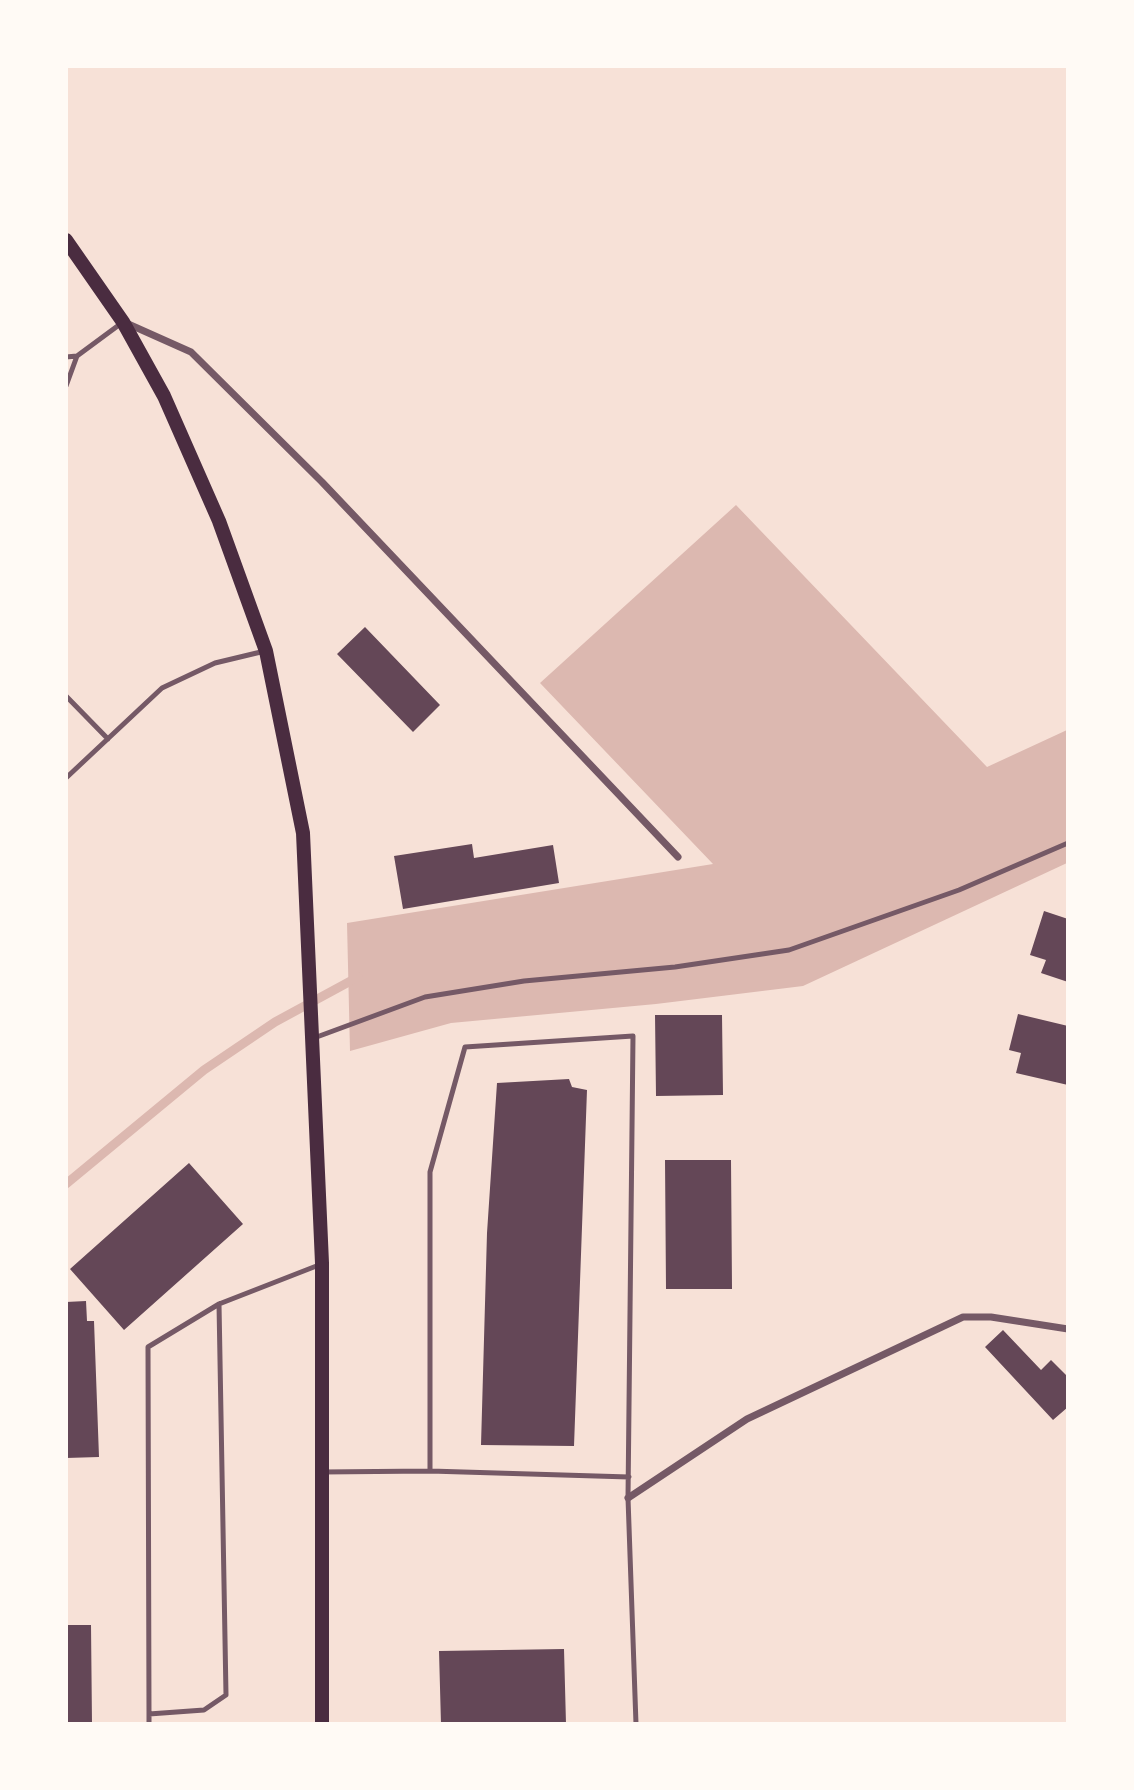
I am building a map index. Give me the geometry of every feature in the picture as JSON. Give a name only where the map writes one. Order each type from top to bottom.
[{"type":"main road","points":[[66,240],[123,322],[164,396],[219,520],[265,651],[303,833],[322,1263],[323,1724]]},
{"type":"street","points":[[123,322],[191,352],[322,482],[678,857]]},
{"type":"street","points":[[628,1498],[747,1419],[963,1318],[991,1317],[1068,1329]]},
{"type":"lane","points":[[66,357],[77,356],[123,322]]},
{"type":"lane","points":[[66,386],[77,356]]},
{"type":"lane","points":[[66,778],[162,688],[215,663],[265,651]]},
{"type":"lane","points":[[66,696],[108,739]]},
{"type":"lane","points":[[313,1038],[425,997],[524,981],[675,967],[789,950],[959,890],[1068,843]]},
{"type":"lane","points":[[430,1471],[430,1172],[465,1047],[633,1036],[628,1498],[636,1724]]},
{"type":"lane","points":[[149,1724],[148,1346],[219,1304],[322,1263]]},
{"type":"lane","points":[[149,1714],[204,1710],[226,1696],[219,1304]]},
{"type":"lane","points":[[322,1472],[430,1471],[629,1477]]},
{"type":"shaded area","points":[[736,505],[987,767],[1067,730],[1067,863],[803,986],[656,1004],[451,1023],[350,1051],[347,923],[713,864],[540,683]]},
{"type":"building","points":[[365,627],[440,705],[413,732],[337,654]]},
{"type":"building","points":[[472,844],[474,858],[553,845],[559,883],[403,909],[394,856]]},
{"type":"building","points":[[1044,911],[1068,919],[1068,982],[1041,973],[1046,960],[1030,955]]},
{"type":"building","points":[[1018,1014],[1068,1026],[1068,1085],[1016,1073],[1021,1053],[1009,1050]]},
{"type":"building","points":[[655,1015],[722,1015],[723,1095],[656,1096]]},
{"type":"building","points":[[569,1079],[572,1087],[587,1090],[574,1446],[481,1445],[487,1233],[497,1083]]},
{"type":"building","points":[[665,1160],[731,1160],[732,1289],[666,1289]]},
{"type":"building","points":[[189,1163],[243,1224],[124,1330],[70,1269]]},
{"type":"building","points":[[86,1301],[87,1321],[94,1321],[99,1457],[66,1458],[66,1302]]},
{"type":"building","points":[[1003,1330],[1041,1370],[1051,1360],[1068,1377],[1068,1407],[1053,1420],[985,1347]]},
{"type":"building","points":[[66,1625],[91,1625],[92,1724],[66,1724]]},
{"type":"building","points":[[564,1649],[566,1724],[441,1724],[439,1651]]},
{"type":"waterway","points":[[66,1184],[204,1070],[275,1022],[358,977]]}]
